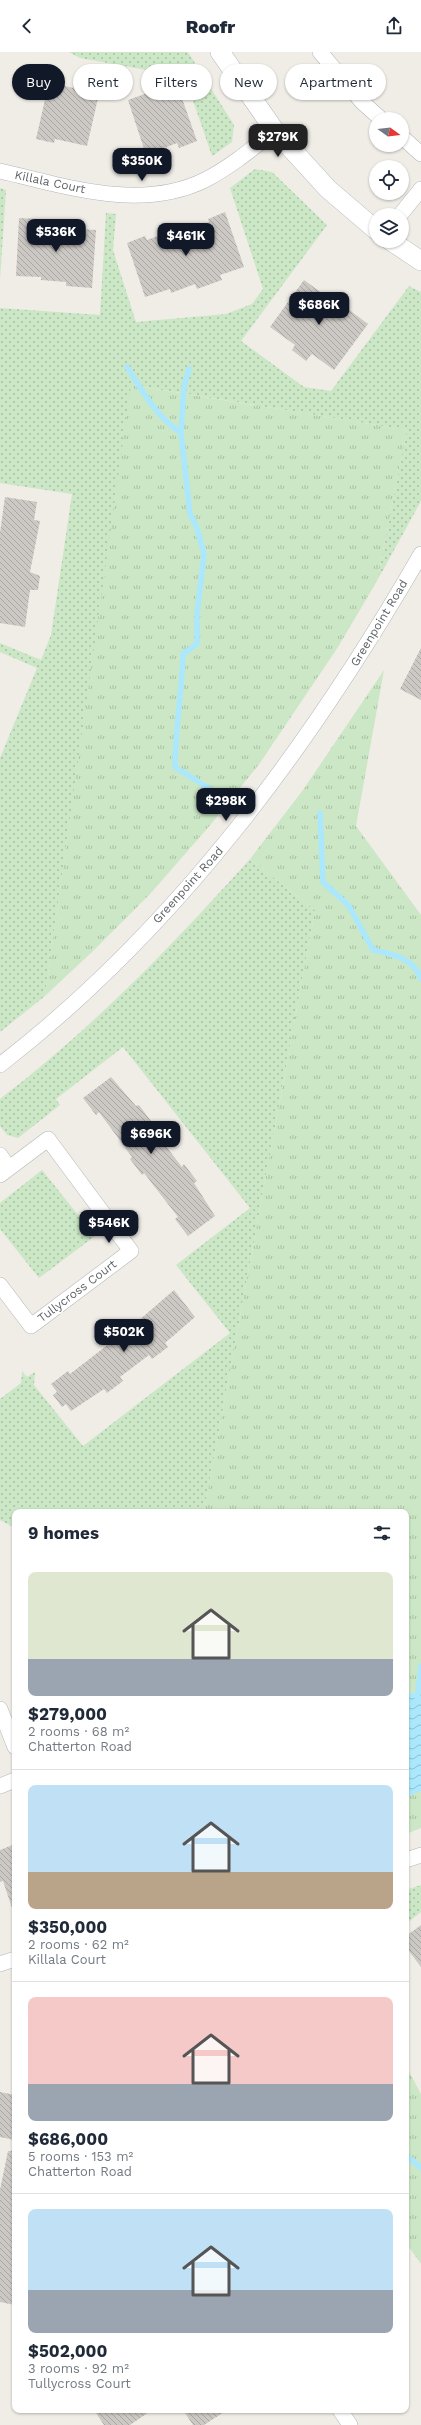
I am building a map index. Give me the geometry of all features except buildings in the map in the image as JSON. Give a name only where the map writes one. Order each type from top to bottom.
[{"type":"street","points":[[220,52],[275,131],[328,189],[369,224]]},
{"type":"street","points":[[320,52],[362,102],[373,112]]},
{"type":"street","name":"Killala Court","points":[[0,171],[111,194],[131,196],[154,194],[203,180],[228,167],[275,131]]},
{"type":"street","points":[[409,143],[421,154]]},
{"type":"street","points":[[406,208],[421,189]]},
{"type":"street","points":[[402,248],[421,261]]},
{"type":"street","name":"Greenpoint Road","points":[[0,1065],[56,1018],[111,966],[225,844],[280,774],[415,578],[421,554]]},
{"type":"street","name":"Tullycross Court","points":[[0,1155],[5,1171],[48,1139],[131,1251],[31,1326],[0,1285]]},
{"type":"street","points":[[0,1709],[12,1739]]},
{"type":"street","points":[[0,1786],[12,1781]]},
{"type":"street","points":[[409,1859],[421,1855]]},
{"type":"street","points":[[0,1964],[12,1960]]},
{"type":"street","points":[[342,2413],[350,2425]]},
{"type":"green space","points":[[69,52],[188,52],[196,64],[141,64],[141,69],[133,68],[133,64],[113,64],[80,58]]},
{"type":"green space","points":[[212,90],[234,125],[232,142],[212,156],[193,100],[212,100]]},
{"type":"green space","points":[[255,169],[272,172],[327,225],[241,341],[304,387],[331,391],[409,286],[421,292],[421,501],[377,581],[407,430],[132,385],[45,996],[0,1032],[0,758],[37,668],[0,652],[0,643],[41,660],[51,635],[72,494],[0,483],[0,308],[100,315],[106,213],[116,214],[113,250],[136,322],[226,314],[252,304],[263,289],[230,188]]},
{"type":"green space","points":[[0,188],[6,190],[0,280]]},
{"type":"green space","points":[[131,385],[407,430],[377,581],[338,647],[260,763],[212,823],[151,893],[45,996]]},
{"type":"green space","points":[[384,670],[356,826],[421,915],[421,1828],[409,1833],[409,1509],[205,1509],[315,910],[250,859],[303,790]]},
{"type":"green space","points":[[250,859],[315,910],[205,1509],[12,1509],[12,1526],[0,1520],[0,1399],[21,1383],[22,1371],[27,1377],[35,1372],[34,1385],[83,1446],[230,1333],[176,1265],[250,1208],[123,1047],[56,1099],[60,1105],[18,1138],[7,1135],[0,1126],[0,1099],[67,1044],[99,1015],[131,985]]},
{"type":"green space","points":[[42,1170],[95,1236],[39,1278],[0,1229],[0,1203]]},
{"type":"green space","points":[[421,1885],[421,1912],[409,1922],[409,1889]]},
{"type":"green space","points":[[409,2072],[421,2094],[421,2264],[409,2247]]},
{"type":"water","points":[[409,1693],[421,1693],[421,1791],[409,1796]]},
{"type":"waterway","points":[[127,367],[157,411],[181,433]]},
{"type":"waterway","points":[[189,369],[184,387],[181,433],[190,514],[197,528],[204,554],[197,614],[197,644],[183,654],[175,767],[210,789]]},
{"type":"waterway","points":[[320,813],[323,882],[349,906],[373,950],[402,958],[413,966],[421,979]]},
{"type":"waterway","points":[[417,1700],[421,1666]]},
{"type":"waterway","points":[[409,2158],[421,2168]]}]
